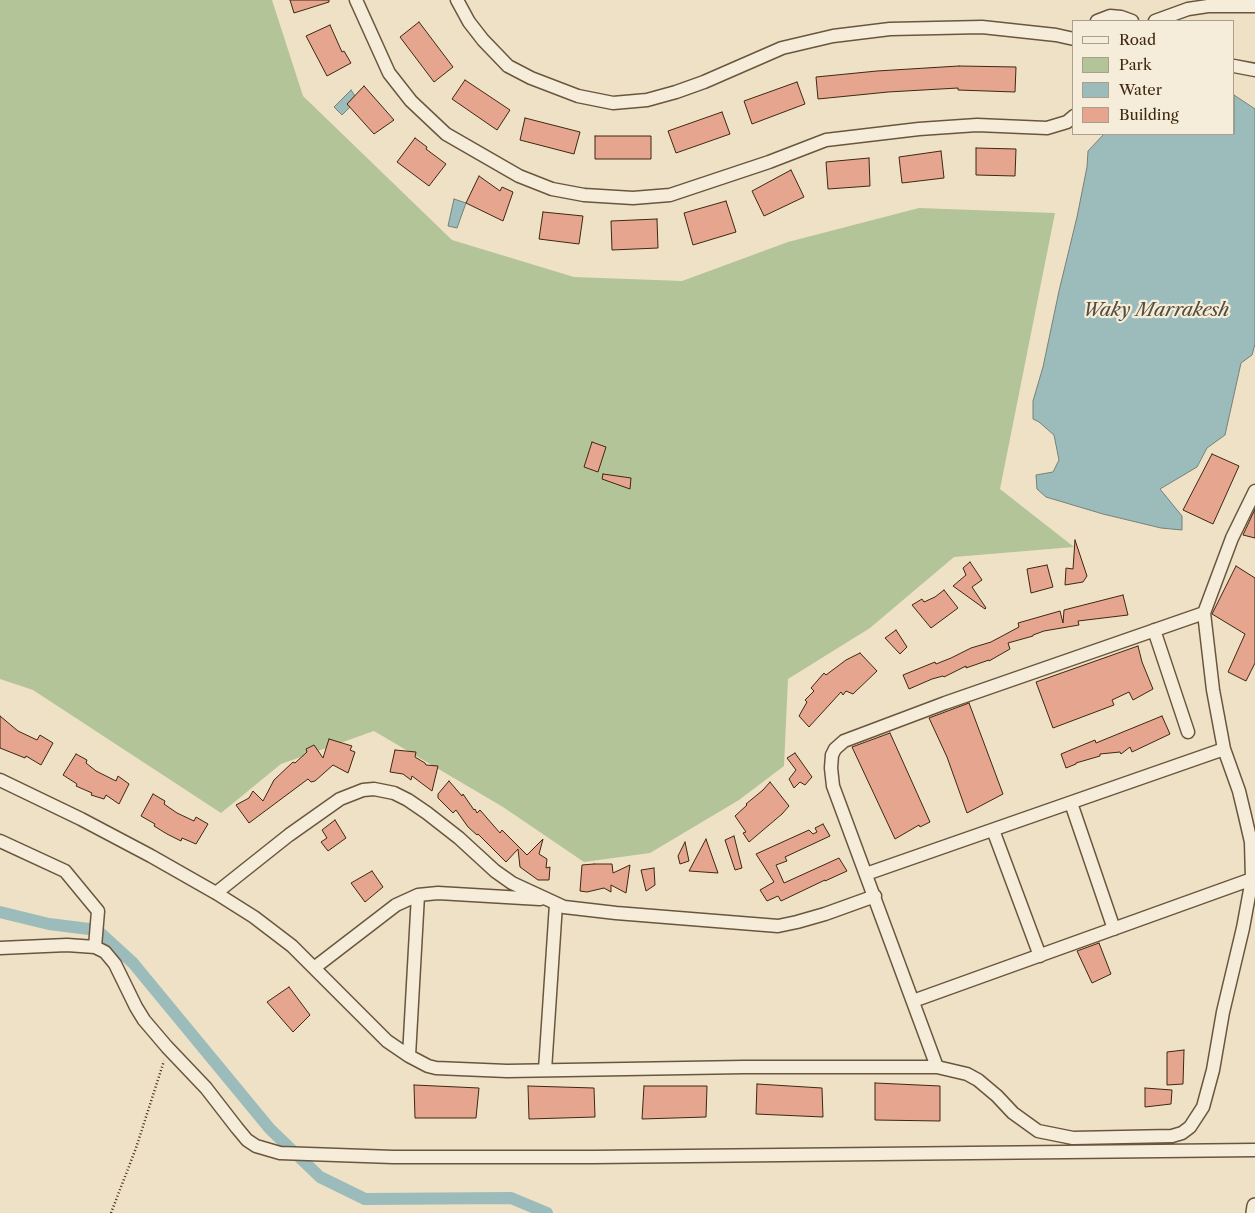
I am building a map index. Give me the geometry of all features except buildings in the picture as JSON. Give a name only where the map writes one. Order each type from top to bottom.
[{"type":"street","points":[[356,0],[389,73],[411,101],[446,134],[519,176],[552,189],[584,195],[633,198],[670,195],[769,162],[826,140],[919,128],[978,125],[1047,128],[1067,122],[1072,118]]},
{"type":"street","points":[[457,0],[469,22],[508,66],[531,78],[578,96],[613,103],[647,100],[676,92],[782,48],[833,36],[890,29],[982,28],[1056,35],[1072,39]]},
{"type":"street","points":[[1158,20],[1188,9],[1208,6],[1255,6]]},
{"type":"street","points":[[1100,20],[1110,16],[1129,20]]},
{"type":"street","points":[[1235,66],[1255,70]]},
{"type":"street","points":[[0,780],[81,819],[216,893],[277,934],[387,1041],[409,1056],[436,1068],[545,1070],[937,1067],[967,1074],[978,1080],[1027,1125],[1050,1135],[1073,1138],[1163,1137],[1182,1133],[1196,1120],[1203,1107],[1252,879],[1250,842],[1245,816],[1239,791],[1224,749],[1213,690],[1204,613],[1229,545],[1255,492]]},
{"type":"street","points":[[937,1067],[831,777],[832,755],[844,741],[945,703],[1204,613]]},
{"type":"street","points":[[1154,630],[1188,732]]},
{"type":"street","points":[[866,874],[1224,749]]},
{"type":"street","points":[[216,893],[289,835],[340,799],[364,790],[374,789],[394,792],[408,800],[453,833],[495,871],[512,883],[551,902]]},
{"type":"street","points":[[1070,803],[1114,930]]},
{"type":"street","points":[[993,830],[1040,956]]},
{"type":"street","points":[[0,841],[66,871],[98,911],[95,947]]},
{"type":"street","points":[[913,1001],[1252,879]]},
{"type":"street","points":[[314,968],[396,905],[418,894],[438,893],[551,902],[577,909],[778,926],[825,914],[875,896]]},
{"type":"street","points":[[409,1056],[418,894]]},
{"type":"street","points":[[545,1070],[551,902]]},
{"type":"street","points":[[0,948],[67,945],[95,947],[105,952],[115,964],[136,1007],[167,1047],[201,1082],[247,1140],[256,1146],[280,1153],[393,1157],[574,1157],[1255,1150]]},
{"type":"street","points":[[1254,1213],[1255,1206]]},
{"type":"path","points":[[111,1213],[136,1148],[167,1047]]},
{"type":"green space","points":[[0,0],[272,0],[303,96],[452,240],[574,277],[682,281],[788,242],[919,208],[1055,213],[1000,489],[1074,547],[954,557],[870,628],[788,679],[784,766],[739,800],[650,853],[584,862],[503,807],[374,731],[281,764],[221,813],[33,690],[0,679]]},
{"type":"water","points":[[351,90],[355,96],[347,104],[350,107],[342,115],[334,107]]},
{"type":"water","name":"Waky Marrakesh","points":[[1235,96],[1255,109],[1255,344],[1252,355],[1241,363],[1225,435],[1207,448],[1197,467],[1160,489],[1182,516],[1182,530],[1161,528],[1103,514],[1046,497],[1037,489],[1036,475],[1053,472],[1059,460],[1054,435],[1033,419],[1033,401],[1043,367],[1077,217],[1087,167],[1088,151],[1103,135],[1235,135]]},
{"type":"water","points":[[454,199],[466,203],[457,228],[448,226]]},
{"type":"waterway","points":[[0,912],[49,924],[97,930],[133,963],[270,1129],[320,1177],[365,1199],[511,1198],[547,1213]]}]
